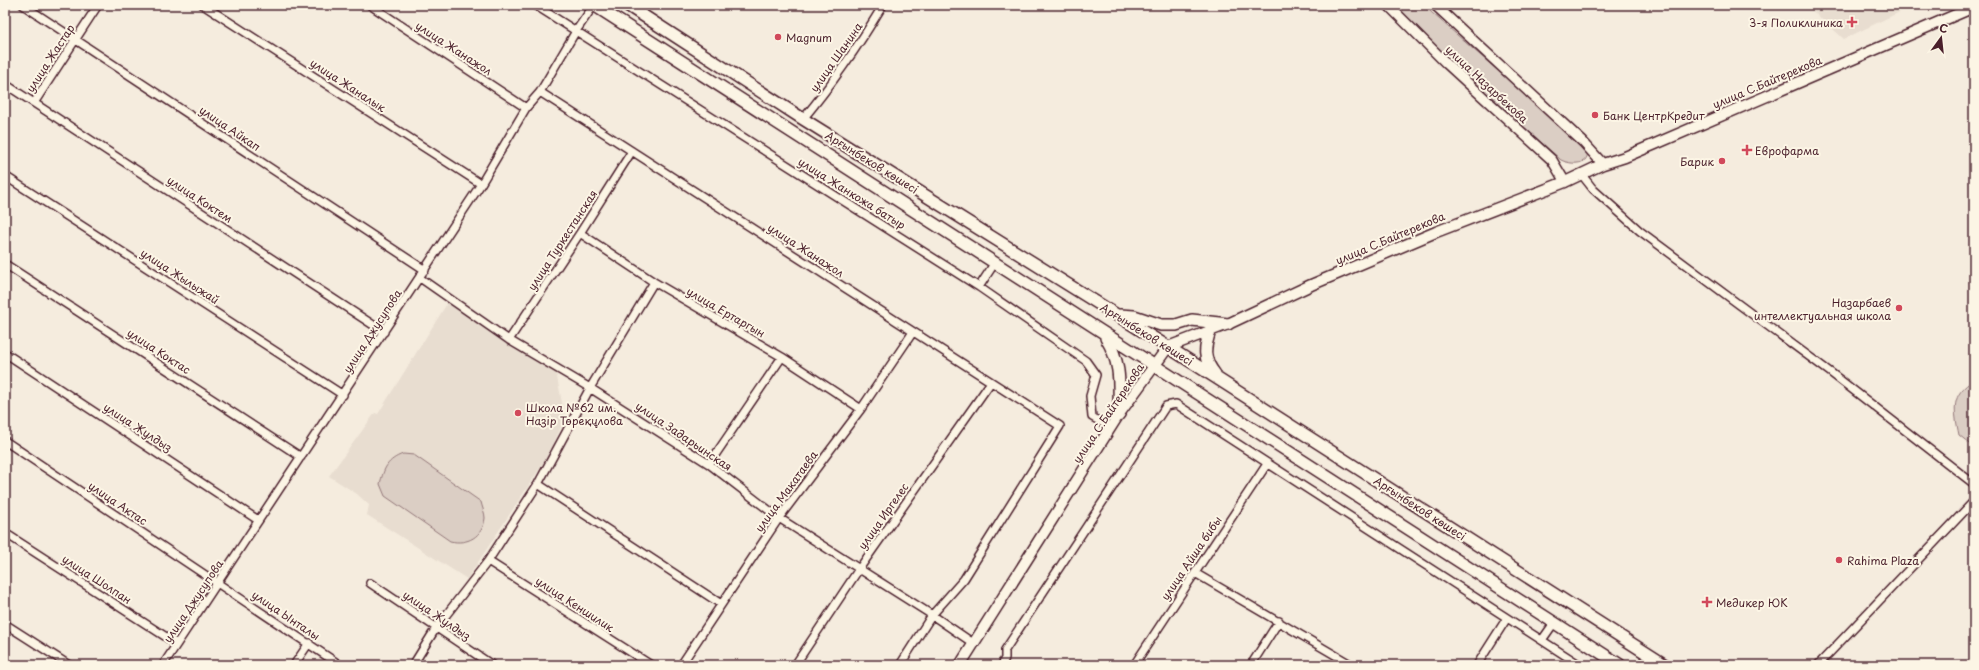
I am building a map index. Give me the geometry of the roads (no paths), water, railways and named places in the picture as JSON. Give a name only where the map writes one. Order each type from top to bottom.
[{"type":"main road","name":"Арғынбеков көшесі","points":[[594,5],[994,264],[1620,665]]},
{"type":"main road","name":"Арғынбеков көшесі","points":[[633,7],[803,119],[1168,347],[1666,665]]},
{"type":"main road","name":"улица С.Байтерекова","points":[[960,665],[1110,427],[1168,347],[1228,324],[1436,232],[1565,182],[1603,164],[1625,157],[1974,7]]},
{"type":"main road","points":[[1117,315],[1134,316],[1161,325],[1176,325],[1192,320],[1228,324]]},
{"type":"main road","points":[[1210,330],[1206,342],[1206,358],[1208,365],[1219,380]]},
{"type":"main road","points":[[1105,335],[1114,351],[1119,368],[1119,414]]},
{"type":"street","name":"улица Айкап","points":[[23,5],[425,270]]},
{"type":"street","name":"улица Жастар","points":[[34,103],[98,5]]},
{"type":"street","name":"улица Жаналык","points":[[203,5],[481,184]]},
{"type":"street","name":"улица Жанажол","points":[[370,5],[526,108]]},
{"type":"street","name":"улица Жанкожа батыр","points":[[535,5],[979,287],[1086,361],[1096,375],[1090,396],[1092,417],[1110,427]]},
{"type":"street","name":"улица Джусупова","points":[[163,665],[420,278],[481,184],[526,108],[540,92],[576,31],[594,5]]},
{"type":"street","name":"улица Шанина","points":[[803,119],[821,98],[853,53],[883,5]]},
{"type":"street","name":"улица Назарбекова","points":[[1388,5],[1446,63],[1552,160],[1565,182]]},
{"type":"street","name":"улица Назарбекова","points":[[1436,5],[1583,142],[1603,164]]},
{"type":"street","name":"улица Коктем","points":[[5,84],[384,332]]},
{"type":"street","name":"улица Жанажол","points":[[540,92],[1060,426],[964,579],[932,615]]},
{"type":"street","name":"улица Туркестанская","points":[[509,340],[580,234],[632,151]]},
{"type":"street","points":[[1582,174],[1593,190],[1645,235],[1830,372],[1974,484]]},
{"type":"street","name":"улица Жылыжай","points":[[5,176],[343,395]]},
{"type":"street","name":"улица Ертаргын","points":[[580,234],[654,282],[782,357],[861,409]]},
{"type":"street","name":"улица Коктас","points":[[5,264],[301,457]]},
{"type":"street","points":[[979,287],[994,264]]},
{"type":"street","name":"улица Задарьинская","points":[[420,278],[509,340],[590,388],[709,464],[779,518],[932,615],[974,644]]},
{"type":"street","points":[[413,665],[436,628],[488,561],[538,484],[590,388],[654,282]]},
{"type":"street","name":"улица Макатаева","points":[[681,665],[779,518],[861,409],[913,332]]},
{"type":"street","name":"улица Жулдыз","points":[[5,353],[258,520]]},
{"type":"street","points":[[709,464],[782,357]]},
{"type":"street","name":"улица Иргелес","points":[[795,665],[859,569],[991,382]]},
{"type":"street","points":[[1002,665],[1005,658],[1005,650],[1166,406],[1176,404],[1580,665]]},
{"type":"street","name":"улица Актас","points":[[5,441],[218,583]]},
{"type":"street","name":"улица Айша бибы","points":[[1134,665],[1267,464]]},
{"type":"street","points":[[538,484],[721,604]]},
{"type":"street","points":[[1820,664],[1974,501]]},
{"type":"street","name":"улица Шолпан","points":[[5,533],[177,644]]},
{"type":"street","name":"улица Кеншилик","points":[[488,561],[651,665]]},
{"type":"street","points":[[1195,573],[1352,665]]},
{"type":"street","name":"улица Ынталы","points":[[218,583],[340,665]]},
{"type":"street","name":"улица Жулдыз","points":[[370,583],[492,665]]},
{"type":"street","points":[[900,665],[932,615]]},
{"type":"street","points":[[1477,665],[1507,618]]},
{"type":"street","points":[[1251,665],[1279,621]]},
{"type":"street","points":[[1542,640],[1554,623]]},
{"type":"street","points":[[5,624],[69,665]]},
{"type":"street","points":[[294,665],[309,643]]},
{"type":"place","name":"3-я Поликлиника","points":[[1852,22]]},
{"type":"place","name":"Magnum","points":[[778,37]]},
{"type":"place","name":"Банк ЦентрКредит","points":[[1595,115]]},
{"type":"place","name":"Еврофарма","points":[[1747,150]]},
{"type":"place","name":"Барик","points":[[1722,161]]},
{"type":"place","name":"Назарбаев интеллектуальная школа","points":[[1899,308]]},
{"type":"place","name":"Школа №62 им. Назір Төреқұлова","points":[[518,413]]},
{"type":"place","name":"Rahima Plaza","points":[[1839,560]]},
{"type":"place","name":"Медикер ЮK","points":[[1707,602]]}]
